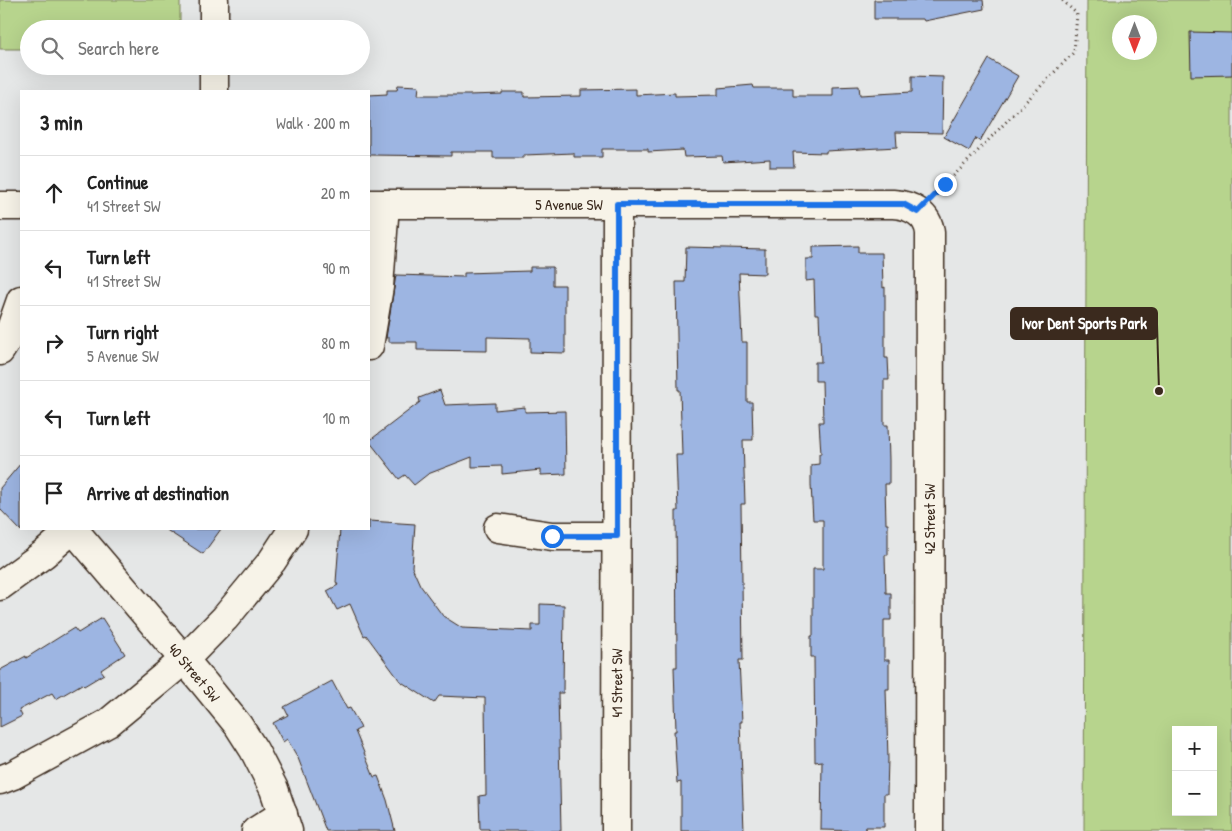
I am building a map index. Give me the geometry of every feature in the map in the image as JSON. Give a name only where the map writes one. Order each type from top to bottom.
[{"type":"street","points":[[214,0],[214,20]]},
{"type":"street","points":[[214,75],[214,90]]},
{"type":"street","points":[[370,341],[380,288],[377,204]]},
{"type":"street","name":"5 Avenue SW","points":[[377,204],[903,204],[918,212]]},
{"type":"street","name":"41 Street SW","points":[[616,831],[617,204]]},
{"type":"street","points":[[0,206],[20,206]]},
{"type":"street","name":"42 Street SW","points":[[918,212],[929,225],[930,233],[929,831]]},
{"type":"street","points":[[0,350],[7,340],[20,303]]},
{"type":"street","points":[[498,528],[552,536],[617,536]]},
{"type":"street","points":[[0,586],[44,554],[72,530]]},
{"type":"street","name":"40 Street SW","points":[[74,530],[238,726],[254,750],[274,789],[286,822]]},
{"type":"street","points":[[0,780],[13,775],[108,723],[184,660],[225,618],[272,561],[292,530]]},
{"type":"street","points":[[256,831],[286,822]]},
{"type":"path","points":[[918,212],[1074,52],[1078,14],[1062,0]]},
{"type":"green space","points":[[0,0],[180,0],[180,20],[20,20],[20,49],[0,49]]},
{"type":"green space","points":[[1087,0],[1232,0],[1232,831],[1084,831]]},
{"type":"building","points":[[874,0],[983,0],[984,9],[924,21],[923,19],[874,19]]},
{"type":"building","points":[[1190,32],[1232,33],[1232,75],[1191,76]]},
{"type":"building","points":[[989,59],[1018,76],[980,141],[976,138],[969,151],[944,137]]},
{"type":"building","points":[[912,76],[943,77],[942,133],[896,132],[897,147],[826,151],[826,153],[793,152],[794,167],[770,167],[770,159],[723,162],[722,156],[684,157],[683,150],[648,152],[648,149],[602,149],[602,157],[574,157],[574,153],[524,155],[524,158],[493,158],[493,152],[451,152],[451,156],[370,155],[370,95],[387,94],[387,90],[397,90],[398,85],[419,86],[418,95],[524,92],[524,97],[581,96],[581,90],[636,89],[636,95],[675,93],[675,96],[718,95],[718,88],[753,85],[754,88],[793,88],[793,96],[833,96],[833,87],[859,86],[860,95],[912,92]]},
{"type":"building","points":[[858,246],[858,253],[882,253],[883,288],[885,287],[885,358],[888,358],[889,380],[884,380],[884,425],[888,425],[889,484],[885,484],[888,555],[885,555],[886,593],[891,593],[891,620],[884,620],[884,660],[889,660],[889,689],[886,689],[887,794],[884,794],[884,827],[866,827],[865,831],[821,830],[822,761],[815,762],[814,657],[811,657],[811,636],[813,636],[813,569],[823,569],[823,520],[813,520],[811,465],[819,464],[819,454],[821,454],[819,422],[823,422],[822,381],[815,381],[815,362],[821,362],[819,314],[815,314],[814,280],[806,281],[806,259],[813,259],[813,247]]},
{"type":"building","points":[[686,247],[765,249],[765,274],[739,273],[742,342],[747,342],[747,402],[752,402],[753,440],[743,440],[745,504],[741,504],[743,660],[739,660],[744,831],[681,831],[681,782],[677,783],[674,731],[676,731],[674,667],[677,667],[676,511],[678,511],[676,455],[682,455],[680,390],[678,390],[676,282],[685,282]]},
{"type":"building","points":[[530,267],[553,267],[553,285],[565,285],[565,353],[530,352],[530,338],[487,337],[487,351],[417,350],[417,342],[389,342],[389,338],[386,338],[396,275],[464,277],[464,273],[530,271]]},
{"type":"building","points":[[440,390],[445,405],[495,403],[495,410],[525,407],[525,412],[565,411],[566,474],[541,475],[541,470],[502,474],[502,466],[472,467],[472,457],[428,474],[414,485],[405,475],[399,479],[370,440],[420,402],[419,398]]},
{"type":"building","points":[[20,464],[20,530],[0,509],[0,488]]},
{"type":"building","points":[[370,521],[415,524],[412,567],[420,585],[443,616],[462,628],[532,631],[532,625],[540,625],[540,604],[564,605],[563,693],[558,693],[561,831],[489,831],[489,829],[480,829],[479,796],[486,795],[485,698],[439,696],[434,703],[400,681],[366,635],[364,636],[350,604],[337,610],[327,591],[338,585],[336,582],[340,530],[370,530]]},
{"type":"building","points":[[167,530],[220,530],[203,554]]},
{"type":"building","points":[[102,618],[125,654],[101,670],[104,674],[84,686],[82,684],[56,699],[52,693],[19,710],[22,716],[0,727],[0,670],[26,656],[26,658],[74,628],[78,633]]},
{"type":"building","points":[[332,681],[347,709],[350,708],[361,728],[355,731],[374,777],[378,776],[387,800],[395,831],[326,831],[298,758],[287,739],[283,742],[273,723],[288,715],[284,707]]},
{"type":"place","name":"Ivor Dent Sports Park","points":[[1159,391]]},
{"type":"route","points":[[552,536],[617,536],[617,204],[903,204],[918,212],[945,184]]}]
